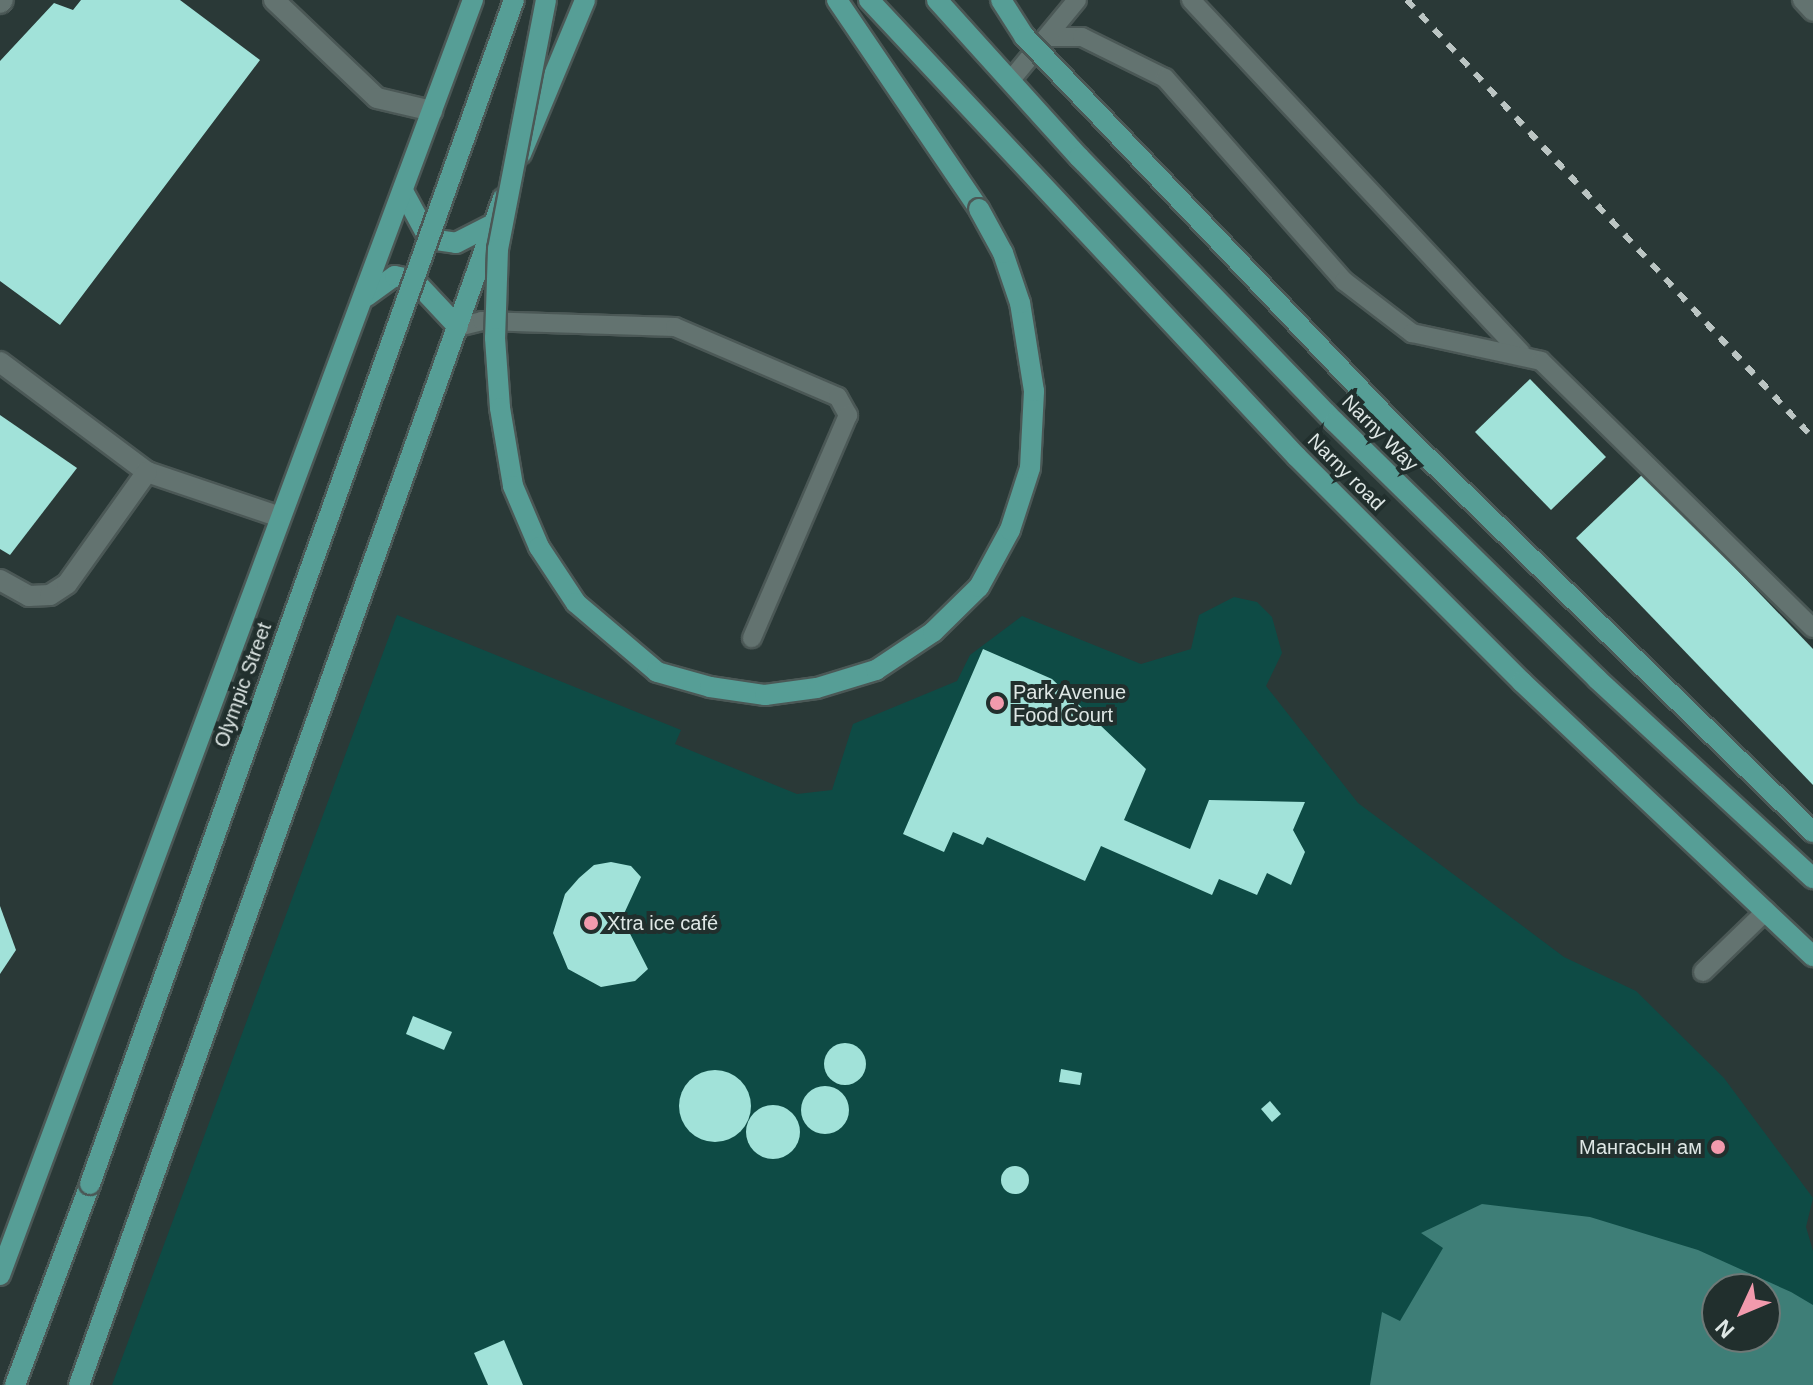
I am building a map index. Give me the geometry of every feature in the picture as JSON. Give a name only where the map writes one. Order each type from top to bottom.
[{"type":"main road","points":[[0,1275],[280,517],[367,296],[473,0]]},
{"type":"main road","name":"Olympic Street","points":[[15,1385],[90,1184],[514,0]]},
{"type":"main road","points":[[546,0],[498,249],[495,338],[500,408],[513,486],[539,547],[576,603],[657,672],[710,687],[765,695],[817,688],[876,670],[933,632],[979,587],[1010,530],[1030,468],[1034,391],[1020,303],[1003,253],[979,209],[837,0]]},
{"type":"main road","points":[[79,1385],[493,224],[585,0]]},
{"type":"main road","name":"Narny road","points":[[869,0],[1297,457],[1522,682],[1813,956]]},
{"type":"main road","name":"Narny Way","points":[[937,0],[1010,81],[1335,422],[1597,679],[1813,878]]},
{"type":"main road","points":[[1001,0],[1024,36],[1397,428],[1813,832]]},
{"type":"main road","points":[[403,191],[429,239],[456,243],[493,224]]},
{"type":"main road","points":[[367,296],[395,276],[414,280],[458,327]]},
{"type":"street","points":[[274,0],[377,98],[432,111]]},
{"type":"street","points":[[0,362],[147,472],[280,517]]},
{"type":"street","points":[[0,580],[29,596],[50,595],[67,584],[147,472]]},
{"type":"lane","points":[[1191,0],[1521,353]]},
{"type":"lane","points":[[1802,0],[1813,12]]},
{"type":"lane","points":[[1010,81],[1049,37],[1066,5]]},
{"type":"lane","points":[[1049,37],[1082,37],[1165,78],[1344,281],[1412,333],[1463,348],[1521,353],[1541,361],[1617,431],[1813,628]]},
{"type":"lane","points":[[458,327],[482,321],[675,327],[838,397],[848,415],[752,638]]},
{"type":"lane","points":[[1703,972],[1766,911]]},
{"type":"green space","points":[[1234,597],[1257,602],[1272,617],[1282,653],[1266,686],[1358,803],[1564,957],[1636,991],[1724,1078],[1813,1198],[1806,1227],[1813,1251],[1813,1385],[112,1385],[397,615],[681,730],[675,744],[797,794],[832,790],[853,724],[957,681],[970,655],[1022,616],[1141,664],[1191,649],[1199,615]]},
{"type":"water","points":[[1482,1204],[1590,1217],[1698,1250],[1749,1273],[1701,1273],[1701,1353],[1781,1353],[1781,1287],[1813,1305],[1813,1385],[1370,1385],[1382,1312],[1400,1321],[1443,1248],[1421,1233]]},
{"type":"building","points":[[81,0],[180,0],[260,60],[60,325],[0,281],[0,61],[54,3],[73,10]]},
{"type":"building","points":[[1530,379],[1606,457],[1551,510],[1475,432]]},
{"type":"building","points":[[0,415],[77,468],[10,555],[0,549]]},
{"type":"building","points":[[1644,473],[1813,649],[1813,785],[1576,538]]},
{"type":"building","points":[[983,649],[1052,679],[1146,769],[1124,820],[1190,849],[1209,800],[1305,802],[1293,830],[1305,852],[1291,885],[1267,873],[1257,895],[1219,879],[1212,895],[1101,846],[1085,881],[987,837],[983,845],[953,832],[944,852],[903,834]]},
{"type":"building","name":"Xtra ice café","points":[[611,862],[631,866],[641,877],[622,918],[648,969],[635,981],[601,987],[568,969],[553,933],[565,894],[594,865]]},
{"type":"building","points":[[0,906],[16,950],[0,974]]},
{"type":"building","points":[[413,1016],[452,1032],[444,1050],[406,1034]]},
{"type":"building","points":[[845,1043],[860,1049],[866,1064],[860,1079],[845,1085],[830,1079],[824,1064],[830,1049]]},
{"type":"building","points":[[1061,1069],[1082,1073],[1080,1085],[1059,1082]]},
{"type":"building","points":[[722,1070],[741,1080],[749,1092],[749,1120],[741,1132],[729,1140],[708,1142],[689,1132],[681,1120],[679,1099],[689,1080],[701,1072]]},
{"type":"building","points":[[825,1086],[842,1093],[849,1110],[842,1127],[825,1134],[808,1127],[801,1110],[808,1093]]},
{"type":"building","points":[[1270,1101],[1281,1114],[1272,1122],[1261,1109]]},
{"type":"building","points":[[773,1105],[792,1113],[800,1132],[792,1151],[773,1159],[754,1151],[746,1132],[754,1113]]},
{"type":"building","points":[[1015,1166],[1025,1170],[1029,1180],[1025,1190],[1015,1194],[1005,1190],[1001,1180],[1005,1170]]},
{"type":"building","points":[[504,1340],[523,1385],[488,1385],[474,1353]]},
{"type":"railway","points":[[1407,0],[1813,438]]},
{"type":"place","name":"Park Avenue Food Court","points":[[997,703]]},
{"type":"place","name":"Xtra ice café","points":[[591,923]]},
{"type":"place","name":"Мангасын ам","points":[[1718,1147]]}]
